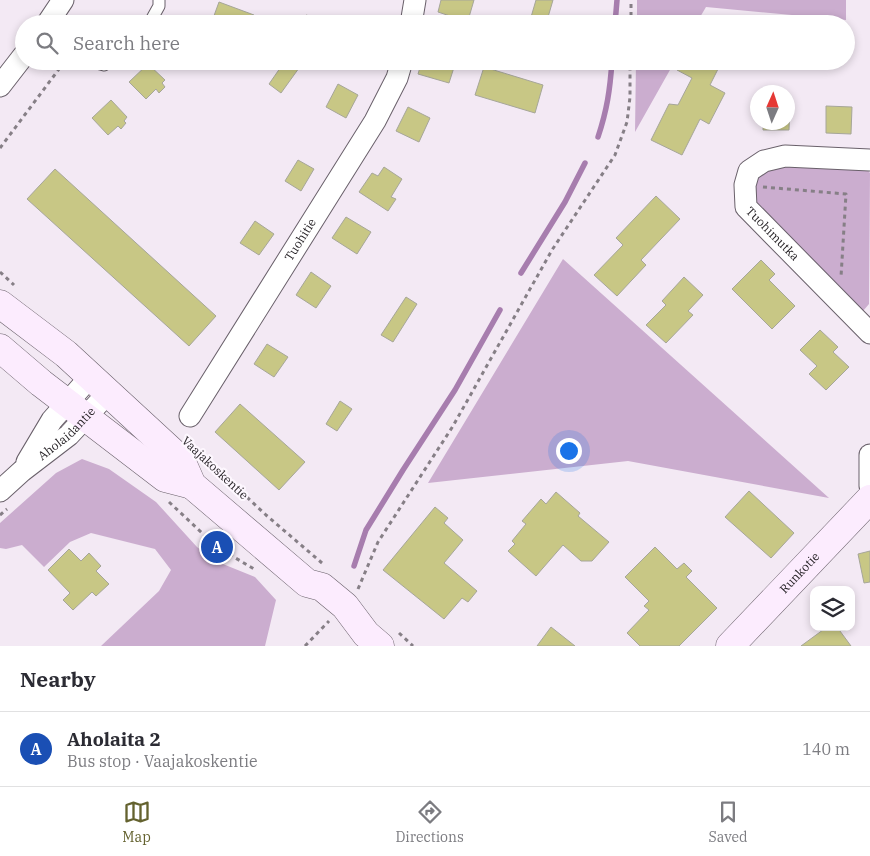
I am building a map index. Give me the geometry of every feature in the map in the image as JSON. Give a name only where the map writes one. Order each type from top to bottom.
[{"type":"main road","name":"Vaajakoskentie","points":[[0,304],[66,354],[181,460],[192,485]]},
{"type":"main road","name":"Vaajakoskentie","points":[[0,348],[76,410],[166,478],[192,485],[316,575],[322,587],[345,606],[373,640]]},
{"type":"main road","name":"Runkotie","points":[[730,646],[870,499]]},
{"type":"street","points":[[53,15],[64,0]]},
{"type":"street","points":[[412,15],[415,0]]},
{"type":"street","points":[[0,86],[15,67]]},
{"type":"street","name":"Tuohitie","points":[[190,416],[375,121],[399,70]]},
{"type":"street","points":[[745,185],[749,171],[764,162],[784,156],[870,160]]},
{"type":"street","name":"Tuohimutka","points":[[745,185],[746,207],[870,333]]},
{"type":"street","name":"Aholaidantie","points":[[0,491],[22,471],[52,420],[76,410],[99,385]]},
{"type":"street","points":[[870,455],[870,486]]},
{"type":"lane","points":[[154,15],[159,0]]},
{"type":"path","points":[[631,0],[631,15]]},
{"type":"path","points":[[0,148],[58,70]]},
{"type":"path","points":[[356,592],[378,542],[453,426],[552,250],[615,155],[627,122],[630,97],[630,70]]},
{"type":"path","points":[[745,185],[846,194],[840,302]]},
{"type":"path","name":"Vaajakoskentie","points":[[201,454],[266,515],[316,575]]},
{"type":"path","points":[[305,646],[328,622]]},
{"type":"shaded area","points":[[637,0],[846,0],[846,15],[792,15],[706,7],[701,15],[637,15]]},
{"type":"shaded area","points":[[636,70],[670,70],[635,132]]},
{"type":"shaded area","points":[[802,165],[866,168],[870,173],[869,304],[863,311],[754,202],[753,193],[757,176],[770,168]]},
{"type":"shaded area","points":[[563,259],[829,498],[628,461],[428,483]]},
{"type":"shaded area","points":[[82,459],[109,469],[156,502],[197,547],[213,560],[255,577],[276,600],[265,646],[101,646],[159,591],[171,570],[155,549],[91,533],[70,542],[44,567],[22,545],[6,549],[0,548],[0,523],[56,473]]},
{"type":"building","points":[[441,0],[474,0],[470,15],[447,15],[438,12]]},
{"type":"building","points":[[536,0],[553,0],[549,15],[532,15]]},
{"type":"building","points":[[219,2],[254,15],[214,15]]},
{"type":"building","points":[[142,70],[154,70],[165,80],[162,83],[165,87],[159,93],[156,89],[146,99],[129,82]]},
{"type":"building","points":[[279,70],[298,70],[281,93],[269,84]]},
{"type":"building","points":[[419,70],[453,70],[449,83],[418,74]]},
{"type":"building","points":[[483,70],[494,70],[543,85],[535,113],[475,95]]},
{"type":"building","points":[[677,70],[718,70],[710,85],[725,93],[709,124],[700,119],[682,155],[651,140],[669,104],[678,105],[692,78]]},
{"type":"building","points":[[338,84],[358,95],[346,118],[326,107]]},
{"type":"building","points":[[111,100],[127,117],[124,121],[126,123],[121,129],[118,126],[108,135],[92,118]]},
{"type":"building","points":[[826,106],[852,107],[851,134],[826,133]]},
{"type":"building","points":[[408,107],[430,118],[419,142],[396,131]]},
{"type":"building","points":[[298,160],[314,169],[301,191],[285,181]]},
{"type":"building","points":[[384,167],[402,179],[391,197],[396,199],[388,211],[359,192],[372,173],[378,176]]},
{"type":"building","points":[[55,169],[216,316],[189,346],[27,199]]},
{"type":"building","points":[[656,196],[680,219],[641,260],[646,265],[617,296],[594,275],[623,245],[616,238]]},
{"type":"building","points":[[346,217],[371,232],[357,254],[332,238]]},
{"type":"building","points":[[255,221],[274,234],[259,255],[240,243]]},
{"type":"building","points":[[761,260],[775,274],[769,280],[795,306],[772,329],[732,289]]},
{"type":"building","points":[[311,272],[331,286],[316,308],[296,295]]},
{"type":"building","points":[[684,277],[703,295],[688,311],[693,315],[666,343],[646,325],[666,305],[662,301]]},
{"type":"building","points":[[406,297],[417,304],[393,342],[381,335]]},
{"type":"building","points":[[820,330],[838,347],[833,352],[849,367],[826,390],[809,374],[817,366],[800,350]]},
{"type":"building","points":[[267,344],[288,357],[274,377],[254,364]]},
{"type":"building","points":[[340,401],[352,409],[337,431],[326,424]]},
{"type":"building","points":[[240,404],[305,462],[279,490],[215,432]]},
{"type":"building","points":[[749,491],[794,533],[771,558],[725,517]]},
{"type":"building","points":[[556,492],[580,513],[578,516],[609,542],[592,561],[581,561],[563,545],[536,576],[508,551],[515,544],[512,541],[526,524],[522,521],[541,499],[546,504]]},
{"type":"building","points":[[435,507],[448,518],[444,523],[463,540],[444,563],[477,591],[468,602],[462,598],[444,619],[383,570]]},
{"type":"building","points":[[655,547],[677,569],[684,563],[692,571],[686,577],[717,608],[679,646],[640,646],[627,633],[649,610],[644,606],[649,601],[625,577]]},
{"type":"building","points":[[69,549],[81,561],[89,553],[101,566],[96,571],[109,584],[96,596],[92,592],[73,610],[63,600],[70,593],[48,570]]},
{"type":"building","points":[[870,551],[870,582],[864,583],[858,554]]},
{"type":"building","points":[[551,627],[575,646],[537,646]]},
{"type":"building","points":[[822,631],[840,631],[851,646],[801,646]]},
{"type":"waterway","points":[[616,15],[617,0]]},
{"type":"waterway","points":[[598,137],[608,100],[611,70]]},
{"type":"waterway","points":[[521,273],[565,202],[585,163]]},
{"type":"waterway","points":[[354,566],[366,530],[455,390],[500,310]]},
{"type":"place","name":"Aholaita 2","points":[[217,547]]}]
